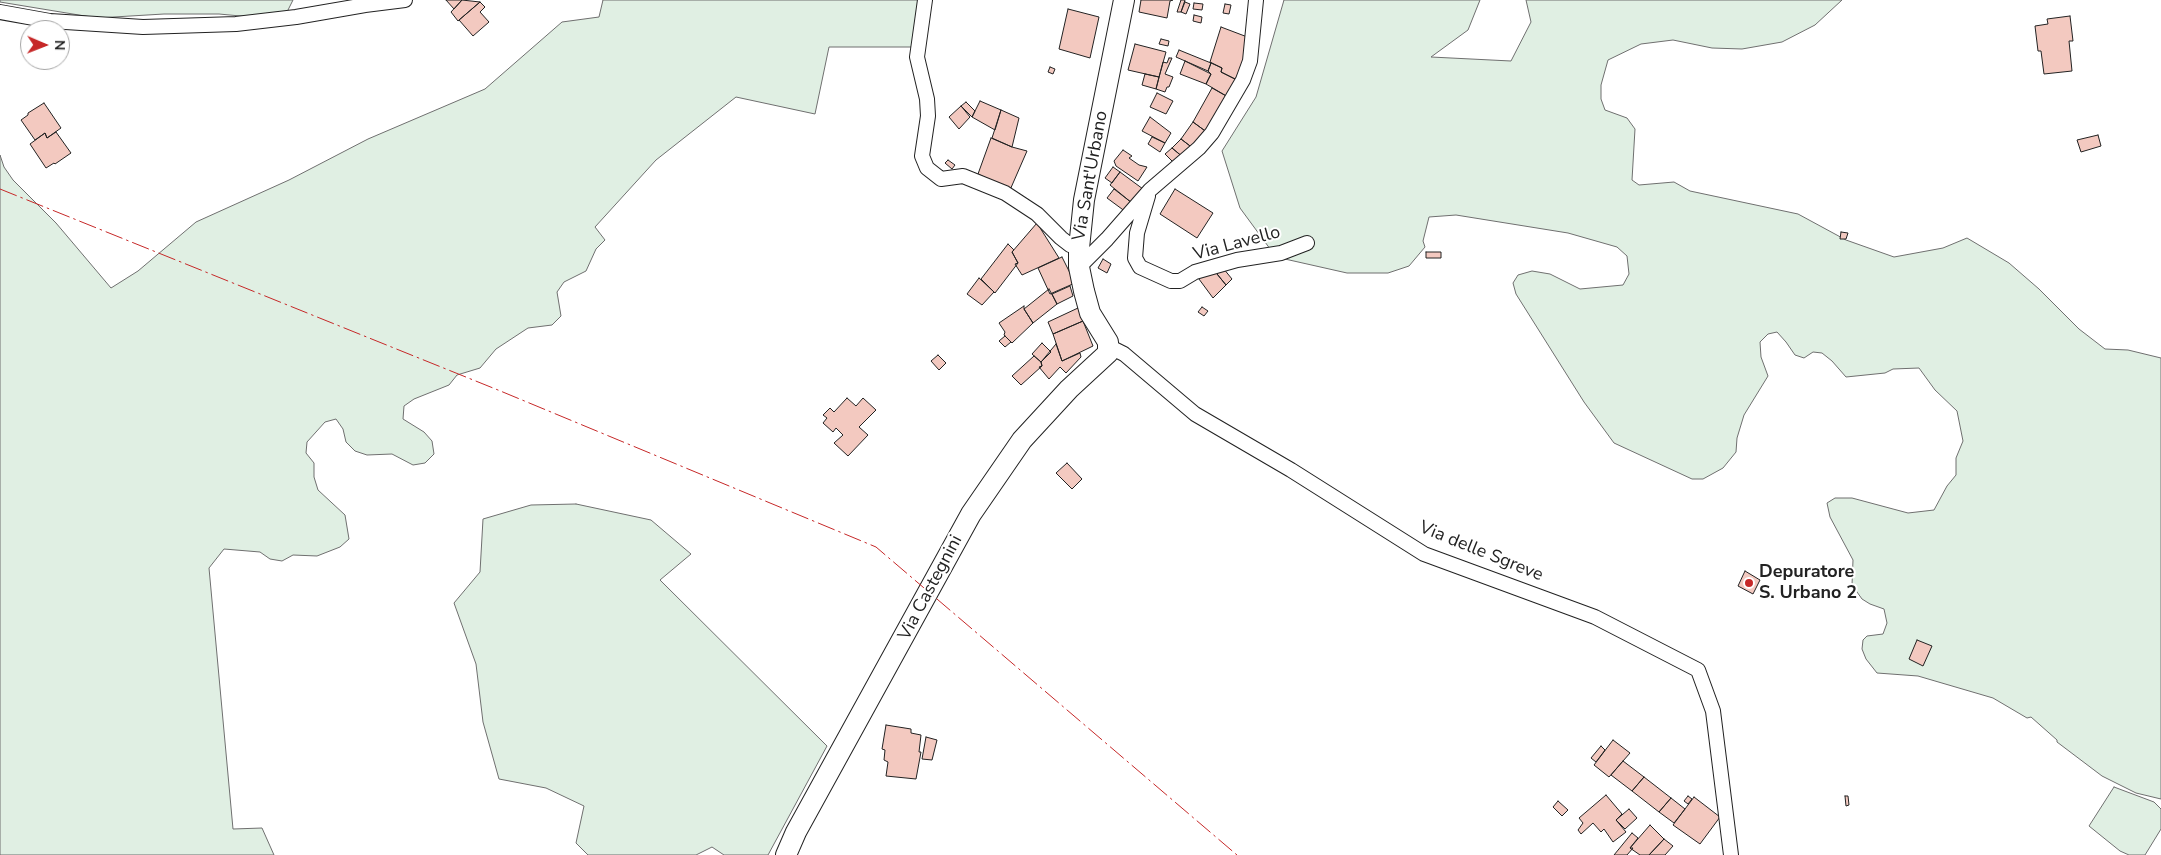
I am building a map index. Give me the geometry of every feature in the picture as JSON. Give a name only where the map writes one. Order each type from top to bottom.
[{"type":"street","points":[[0,12],[50,21],[143,27],[236,24],[296,17],[405,0]]},
{"type":"street","points":[[925,0],[917,56],[927,99],[928,116],[922,156],[927,168],[941,179],[963,176],[1006,193],[1037,214],[1070,245],[1079,257],[1107,240],[1150,190],[1199,148],[1212,133],[1250,61],[1256,0]]},
{"type":"street","name":"Via Sant'Urbano","points":[[1110,346],[1090,312],[1079,257],[1084,200],[1124,0]]},
{"type":"street","name":"Via Lavello","points":[[1150,190],[1137,233],[1135,258],[1140,267],[1166,279],[1180,281],[1195,272],[1237,260],[1281,253],[1307,243]]},
{"type":"street","name":"Via delle Sgreve","points":[[1110,346],[1124,354],[1195,414],[1290,470],[1424,554],[1595,618],[1698,670],[1713,711],[1731,855]]},
{"type":"street","name":"Via Castegnini","points":[[786,855],[796,832],[971,514],[1022,440],[1069,389],[1103,360],[1110,346]]},
{"type":"green space","points":[[0,0],[293,0],[283,20],[219,14],[164,14],[97,18],[0,2]]},
{"type":"green space","points":[[603,0],[929,0],[921,47],[829,47],[815,114],[736,97],[656,160],[595,227],[605,240],[596,249],[586,271],[564,282],[557,292],[561,316],[552,325],[528,328],[496,349],[480,368],[457,375],[449,385],[414,399],[404,406],[403,419],[424,432],[432,441],[434,454],[425,463],[413,465],[392,454],[367,455],[355,451],[346,442],[343,429],[336,419],[325,422],[307,442],[306,453],[314,463],[314,477],[318,490],[345,515],[349,539],[340,547],[317,556],[293,555],[282,561],[270,559],[260,552],[224,549],[209,568],[233,829],[262,828],[274,855],[0,855],[0,155],[4,167],[13,180],[56,223],[111,288],[138,271],[196,222],[289,180],[368,139],[485,89],[562,22],[599,17]]},
{"type":"green space","points":[[1284,0],[1480,0],[1468,30],[1431,57],[1511,61],[1531,22],[1526,0],[1842,0],[1815,25],[1782,42],[1742,49],[1712,48],[1673,40],[1641,44],[1608,60],[1601,85],[1601,99],[1605,110],[1627,118],[1635,129],[1632,180],[1639,185],[1674,182],[1690,191],[1798,214],[1846,240],[1894,257],[1943,248],[1967,238],[2009,263],[2039,289],[2079,329],[2105,349],[2128,350],[2161,358],[2161,799],[2136,793],[2102,776],[2057,742],[2031,717],[2027,718],[1993,698],[1918,676],[1877,673],[1866,659],[1862,649],[1863,640],[1867,636],[1883,634],[1887,623],[1884,609],[1862,599],[1852,585],[1853,560],[1830,517],[1827,503],[1835,498],[1852,498],[1908,513],[1934,510],[1947,486],[1956,475],[1956,458],[1963,441],[1957,411],[1935,390],[1919,368],[1893,369],[1885,373],[1846,377],[1822,353],[1813,352],[1804,358],[1795,355],[1777,332],[1768,334],[1760,342],[1761,357],[1768,376],[1744,415],[1737,438],[1736,452],[1723,468],[1703,479],[1692,479],[1614,443],[1584,402],[1516,294],[1513,283],[1518,275],[1532,271],[1550,274],[1580,289],[1623,285],[1629,274],[1627,256],[1617,247],[1568,233],[1456,215],[1429,217],[1423,241],[1425,247],[1409,266],[1388,273],[1347,273],[1276,257],[1240,208],[1222,151],[1256,97]]},
{"type":"green space","points":[[576,504],[651,520],[691,554],[660,580],[827,746],[768,855],[724,855],[712,847],[696,855],[588,855],[576,843],[584,806],[546,788],[499,779],[483,722],[476,664],[454,603],[480,572],[483,519],[531,505]]},
{"type":"green space","points":[[2114,787],[2154,802],[2161,809],[2161,829],[2145,855],[2129,855],[2120,851],[2089,826]]},
{"type":"building","points":[[446,0],[462,0],[454,9]]},
{"type":"building","points":[[462,0],[480,2],[458,21],[451,12]]},
{"type":"building","points":[[1141,0],[1173,0],[1170,1],[1167,18],[1139,12]]},
{"type":"building","points":[[1181,0],[1185,0],[1181,12],[1177,12]]},
{"type":"building","points":[[480,2],[485,7],[480,12],[489,22],[473,36],[459,20]]},
{"type":"building","points":[[1185,2],[1190,4],[1186,14],[1181,12]]},
{"type":"building","points":[[1194,3],[1203,4],[1202,10],[1193,9]]},
{"type":"building","points":[[1225,4],[1231,5],[1229,14],[1223,13]]},
{"type":"building","points":[[1068,9],[1099,17],[1090,58],[1059,49]]},
{"type":"building","points":[[1194,15],[1202,17],[1201,23],[1193,21]]},
{"type":"building","points":[[2070,16],[2073,41],[2069,41],[2072,71],[2044,74],[2041,51],[2038,51],[2035,26],[2048,24],[2047,19]]},
{"type":"building","points":[[1221,27],[1250,38],[1237,80],[1221,72],[1222,68],[1210,62]]},
{"type":"building","points":[[1161,39],[1169,41],[1168,46],[1159,44]]},
{"type":"building","points":[[1135,44],[1166,52],[1159,77],[1128,70]]},
{"type":"building","points":[[1179,50],[1211,63],[1208,71],[1176,57]]},
{"type":"building","points":[[1169,58],[1172,58],[1165,74],[1173,77],[1165,92],[1156,89],[1163,62],[1167,63]]},
{"type":"building","points":[[1185,61],[1211,74],[1206,84],[1180,74]]},
{"type":"building","points":[[1211,63],[1222,68],[1221,72],[1237,80],[1228,97],[1206,84],[1211,74],[1208,71]]},
{"type":"building","points":[[1050,67],[1055,69],[1053,74],[1048,72]]},
{"type":"building","points":[[1145,74],[1159,77],[1156,89],[1142,85]]},
{"type":"building","points":[[1212,88],[1228,97],[1208,133],[1193,122]]},
{"type":"building","points":[[1157,93],[1173,101],[1166,114],[1150,107]]},
{"type":"building","points":[[980,101],[1001,110],[995,130],[972,117]]},
{"type":"building","points":[[966,102],[975,111],[972,117],[961,106]]},
{"type":"building","points":[[44,103],[61,128],[47,138],[45,133],[35,140],[21,120]]},
{"type":"building","points":[[961,106],[970,117],[959,129],[949,117]]},
{"type":"building","points":[[1001,110],[1019,118],[1012,147],[992,138]]},
{"type":"building","points":[[1150,117],[1171,133],[1165,143],[1142,131]]},
{"type":"building","points":[[1193,122],[1208,133],[1194,149],[1181,139]]},
{"type":"building","points":[[56,132],[71,153],[46,168],[30,144],[45,133],[47,138]]},
{"type":"building","points":[[2098,135],[2101,146],[2081,152],[2077,140]]},
{"type":"building","points":[[1152,137],[1165,143],[1160,152],[1148,144]]},
{"type":"building","points":[[991,138],[1027,151],[1010,190],[978,174]]},
{"type":"building","points":[[1181,139],[1194,149],[1184,158],[1172,148]]},
{"type":"building","points":[[1172,148],[1184,158],[1176,165],[1165,154]]},
{"type":"building","points":[[1123,150],[1132,156],[1129,158],[1139,165],[1147,167],[1138,181],[1116,166],[1114,161]]},
{"type":"building","points":[[948,160],[955,165],[952,169],[945,163]]},
{"type":"building","points":[[1113,167],[1120,172],[1112,183],[1105,178]]},
{"type":"building","points":[[1120,172],[1143,189],[1132,203],[1110,185]]},
{"type":"building","points":[[1114,189],[1132,203],[1126,212],[1107,198]]},
{"type":"building","points":[[1175,189],[1213,213],[1197,238],[1160,214]]},
{"type":"building","points":[[1037,223],[1059,258],[1022,275],[1015,264],[1018,263],[1012,252]]},
{"type":"building","points":[[1841,232],[1848,233],[1846,239],[1840,239]]},
{"type":"building","points":[[1008,244],[1014,250],[1012,252],[1018,263],[995,293],[981,279]]},
{"type":"building","points":[[1426,252],[1441,252],[1441,258],[1426,258]]},
{"type":"building","points":[[1062,257],[1075,283],[1050,294],[1038,268]]},
{"type":"building","points":[[1103,259],[1111,264],[1107,273],[1098,268]]},
{"type":"building","points":[[1223,268],[1232,279],[1226,285],[1217,274]]},
{"type":"building","points":[[1213,269],[1226,285],[1213,298],[1196,275]]},
{"type":"building","points":[[979,278],[994,292],[982,305],[967,294]]},
{"type":"building","points":[[1070,286],[1073,296],[1057,304],[1052,294]]},
{"type":"building","points":[[1049,289],[1057,304],[1033,323],[1024,309]]},
{"type":"building","points":[[1024,306],[1033,323],[1012,343],[1004,335],[1005,332],[999,323]]},
{"type":"building","points":[[1202,307],[1208,311],[1204,316],[1198,312]]},
{"type":"building","points":[[1078,308],[1083,321],[1053,334],[1048,322]]},
{"type":"building","points":[[1083,321],[1093,346],[1062,361],[1053,334]]},
{"type":"building","points":[[1005,336],[1011,342],[1005,347],[999,341]]},
{"type":"building","points":[[1042,343],[1051,352],[1041,362],[1032,354]]},
{"type":"building","points":[[1056,344],[1062,361],[1080,353],[1081,357],[1066,373],[1060,367],[1049,379],[1039,367],[1042,366],[1041,362]]},
{"type":"building","points":[[938,355],[946,363],[939,370],[931,361]]},
{"type":"building","points":[[1034,356],[1041,362],[1042,366],[1021,385],[1012,376]]},
{"type":"building","points":[[847,398],[856,406],[863,398],[876,410],[859,427],[868,435],[848,456],[834,443],[843,435],[836,428],[833,432],[823,423],[827,418],[823,415],[830,408],[834,412]]},
{"type":"building","points":[[1067,463],[1082,479],[1072,489],[1056,473]]},
{"type":"building","name":"Depuratore S. Urbano 2","points":[[1745,571],[1760,580],[1753,594],[1738,586]]},
{"type":"building","points":[[1917,640],[1932,646],[1923,666],[1909,659]]},
{"type":"building","points":[[886,725],[911,729],[911,733],[921,735],[919,752],[921,752],[916,779],[886,776],[888,762],[884,760],[885,750],[882,749]]},
{"type":"building","points":[[926,737],[937,740],[932,760],[922,759]]},
{"type":"building","points":[[1613,740],[1630,753],[1609,777],[1594,765]]},
{"type":"building","points":[[1601,746],[1605,750],[1596,762],[1591,758]]},
{"type":"building","points":[[1623,761],[1644,777],[1632,791],[1611,775]]},
{"type":"building","points":[[1644,777],[1671,798],[1659,812],[1632,791]]},
{"type":"building","points":[[1606,795],[1622,814],[1616,820],[1626,832],[1613,842],[1604,829],[1601,832],[1593,823],[1581,834],[1578,830],[1583,823],[1579,818]]},
{"type":"building","points":[[1688,796],[1692,799],[1688,804],[1684,801]]},
{"type":"building","points":[[1845,796],[1848,796],[1849,805],[1846,806]]},
{"type":"building","points":[[1694,797],[1720,817],[1700,844],[1673,825]]},
{"type":"building","points":[[1671,798],[1685,809],[1674,823],[1659,812]]},
{"type":"building","points":[[1558,801],[1568,810],[1562,816],[1553,807]]},
{"type":"building","points":[[1629,809],[1637,818],[1625,829],[1616,820]]},
{"type":"building","points":[[1650,825],[1664,839],[1649,855],[1640,855],[1630,848]]},
{"type":"building","points":[[1632,833],[1638,838],[1630,848],[1633,848],[1627,855],[1614,855]]},
{"type":"building","points":[[1664,839],[1673,846],[1665,855],[1649,855]]},
{"type":"power","points":[[0,189],[498,390],[876,547],[1237,855]]},
{"type":"place","name":"Depuratore S. Urbano 2","points":[[1749,583]]}]
